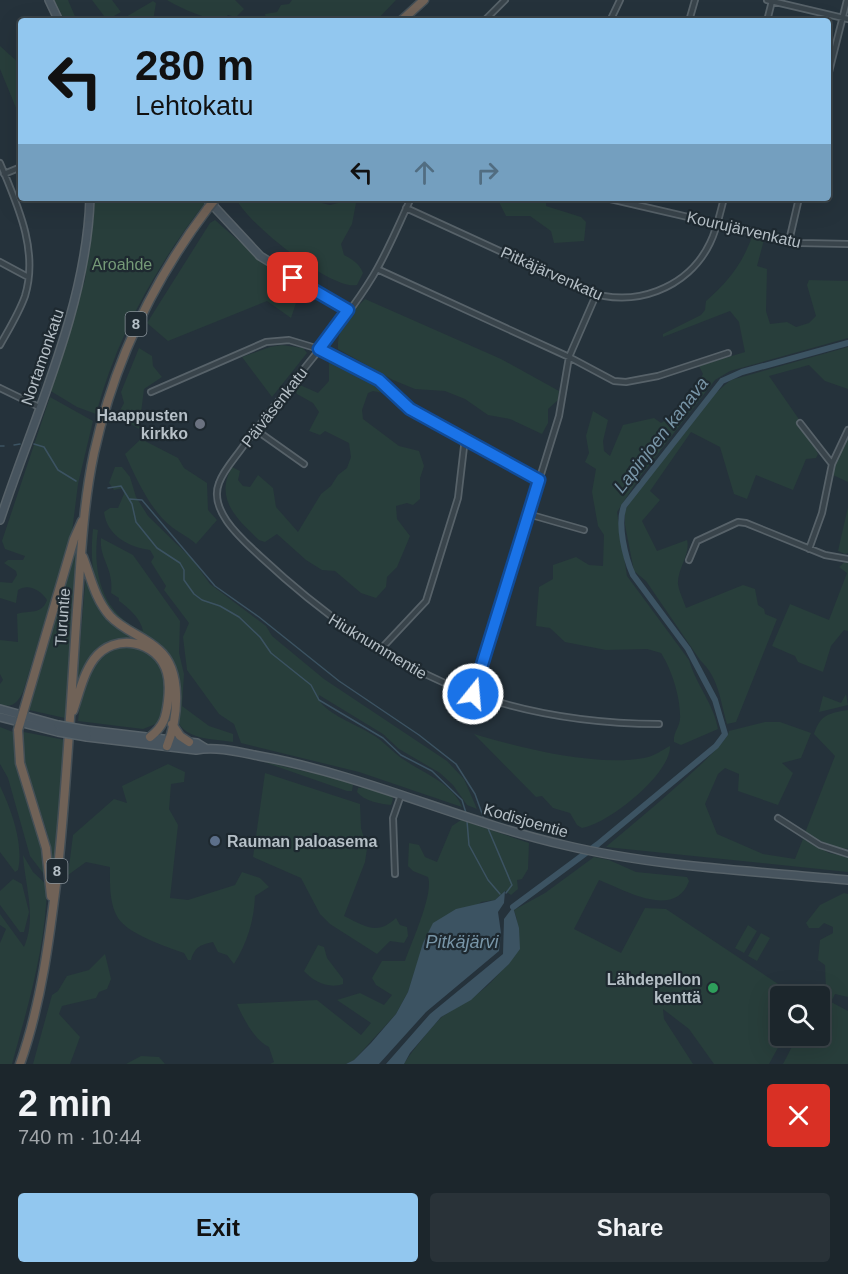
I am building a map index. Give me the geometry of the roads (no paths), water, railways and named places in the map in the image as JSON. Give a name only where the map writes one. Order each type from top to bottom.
[{"type":"highway","points":[[404,18],[424,0]]},
{"type":"highway","name":"Turuntie","points":[[20,1064],[41,984],[52,917],[70,719],[84,516],[103,419],[134,329],[177,250],[214,201]]},
{"type":"highway","points":[[52,917],[46,848],[20,763],[20,719],[74,539],[84,516]]},
{"type":"highway","points":[[81,551],[97,597],[109,615],[124,628],[159,650],[172,666],[176,683],[167,741]]},
{"type":"highway","points":[[70,719],[85,676],[95,658],[110,646],[128,642],[152,651],[164,665],[169,687],[169,723],[180,736],[189,742]]},
{"type":"highway","points":[[150,737],[169,723]]},
{"type":"street","points":[[49,0],[58,18]]},
{"type":"street","points":[[487,18],[505,0]]},
{"type":"street","points":[[611,18],[620,0]]},
{"type":"street","points":[[690,18],[695,0]]},
{"type":"street","points":[[831,66],[845,19],[847,0]]},
{"type":"street","points":[[767,18],[769,1],[845,19]]},
{"type":"street","points":[[0,163],[27,234],[28,277],[20,307],[0,343]]},
{"type":"street","points":[[4,174],[18,168]]},
{"type":"street","name":"Nortamonkatu","points":[[0,520],[81,279],[90,201]]},
{"type":"street","points":[[209,201],[260,256],[348,310]]},
{"type":"street","name":"Päiväsenkatu","points":[[217,496],[218,484],[256,430],[377,269],[410,201]]},
{"type":"street","name":"Kourujärvenkatu","points":[[620,201],[789,241],[806,244],[848,244]]},
{"type":"street","points":[[644,206],[645,201]]},
{"type":"street","name":"Pitkäjärvenkatu","points":[[406,208],[596,295],[632,299],[666,287],[700,259],[710,244],[723,201]]},
{"type":"street","points":[[789,241],[798,201]]},
{"type":"street","points":[[0,262],[28,277]]},
{"type":"street","points":[[377,269],[568,357],[601,376],[626,382],[658,376],[728,353]]},
{"type":"street","points":[[473,694],[560,416],[568,357],[596,295]]},
{"type":"street","points":[[151,392],[266,342],[290,340],[319,349],[379,380],[410,409],[540,478]]},
{"type":"street","points":[[0,388],[39,407]]},
{"type":"street","points":[[800,423],[832,464]]},
{"type":"street","points":[[256,430],[304,464]]},
{"type":"street","points":[[809,549],[822,513],[832,464],[848,430]]},
{"type":"street","points":[[379,651],[426,601],[458,498],[465,438]]},
{"type":"street","name":"Hiuknummentie","points":[[217,496],[222,513],[245,542],[322,612],[379,651],[429,678],[473,694],[560,717],[612,723],[659,724]]},
{"type":"street","points":[[528,514],[584,530]]},
{"type":"street","points":[[689,560],[697,541],[738,522],[754,525],[809,549],[848,559]]},
{"type":"street","name":"Kodisjoentie","points":[[0,709],[20,719]]},
{"type":"street","name":"Kodisjoentie","points":[[0,717],[87,733],[189,742],[205,748],[318,768],[491,825],[576,848],[693,865],[848,880]]},
{"type":"street","name":"Kodisjoentie","points":[[87,733],[150,737],[196,750],[205,748]]},
{"type":"street","points":[[395,874],[393,818],[402,794]]},
{"type":"street","points":[[778,818],[820,845],[848,854]]},
{"type":"water","name":"Pitkäjärvi","points":[[505,891],[504,903],[498,912],[501,933],[499,951],[426,1012],[379,1064],[346,1064],[354,1060],[371,1043],[396,1014],[408,992],[423,943],[433,923],[456,909],[495,900]]},
{"type":"water","name":"Pitkäjärvi","points":[[513,907],[519,928],[520,949],[509,964],[471,1000],[441,1017],[410,1053],[404,1064],[386,1064],[430,1014],[503,954],[504,919]]},
{"type":"waterway","name":"Lapinjoen kanava","points":[[513,907],[598,844],[716,746],[725,734],[715,700],[688,649],[633,575],[623,540],[621,522],[624,506],[722,381],[742,372],[848,343]]},
{"type":"waterway","points":[[14,445],[20,444]]},
{"type":"waterway","points":[[34,444],[44,447],[58,470],[76,481]]},
{"type":"waterway","points":[[108,488],[121,486],[132,504],[136,522],[157,548],[180,563],[184,570],[184,580],[194,594],[239,617],[260,637],[271,653],[311,685],[319,700],[383,738],[401,755],[432,771],[462,800],[466,813]]},
{"type":"waterway","points":[[130,499],[142,500],[215,586],[259,617],[339,681],[419,735],[456,764],[475,794],[484,819]]},
{"type":"waterway","points":[[467,821],[469,845],[488,880],[500,894]]},
{"type":"waterway","points":[[487,826],[512,885],[506,893]]},
{"type":"place","name":"Haappusten kirkko","points":[[200,424]]},
{"type":"place","name":"Rauman paloasema","points":[[215,841]]},
{"type":"place","name":"Lähdepellon kenttä","points":[[713,988]]},
{"type":"park label","name":"Aroahde","points":[[122,264]]}]
